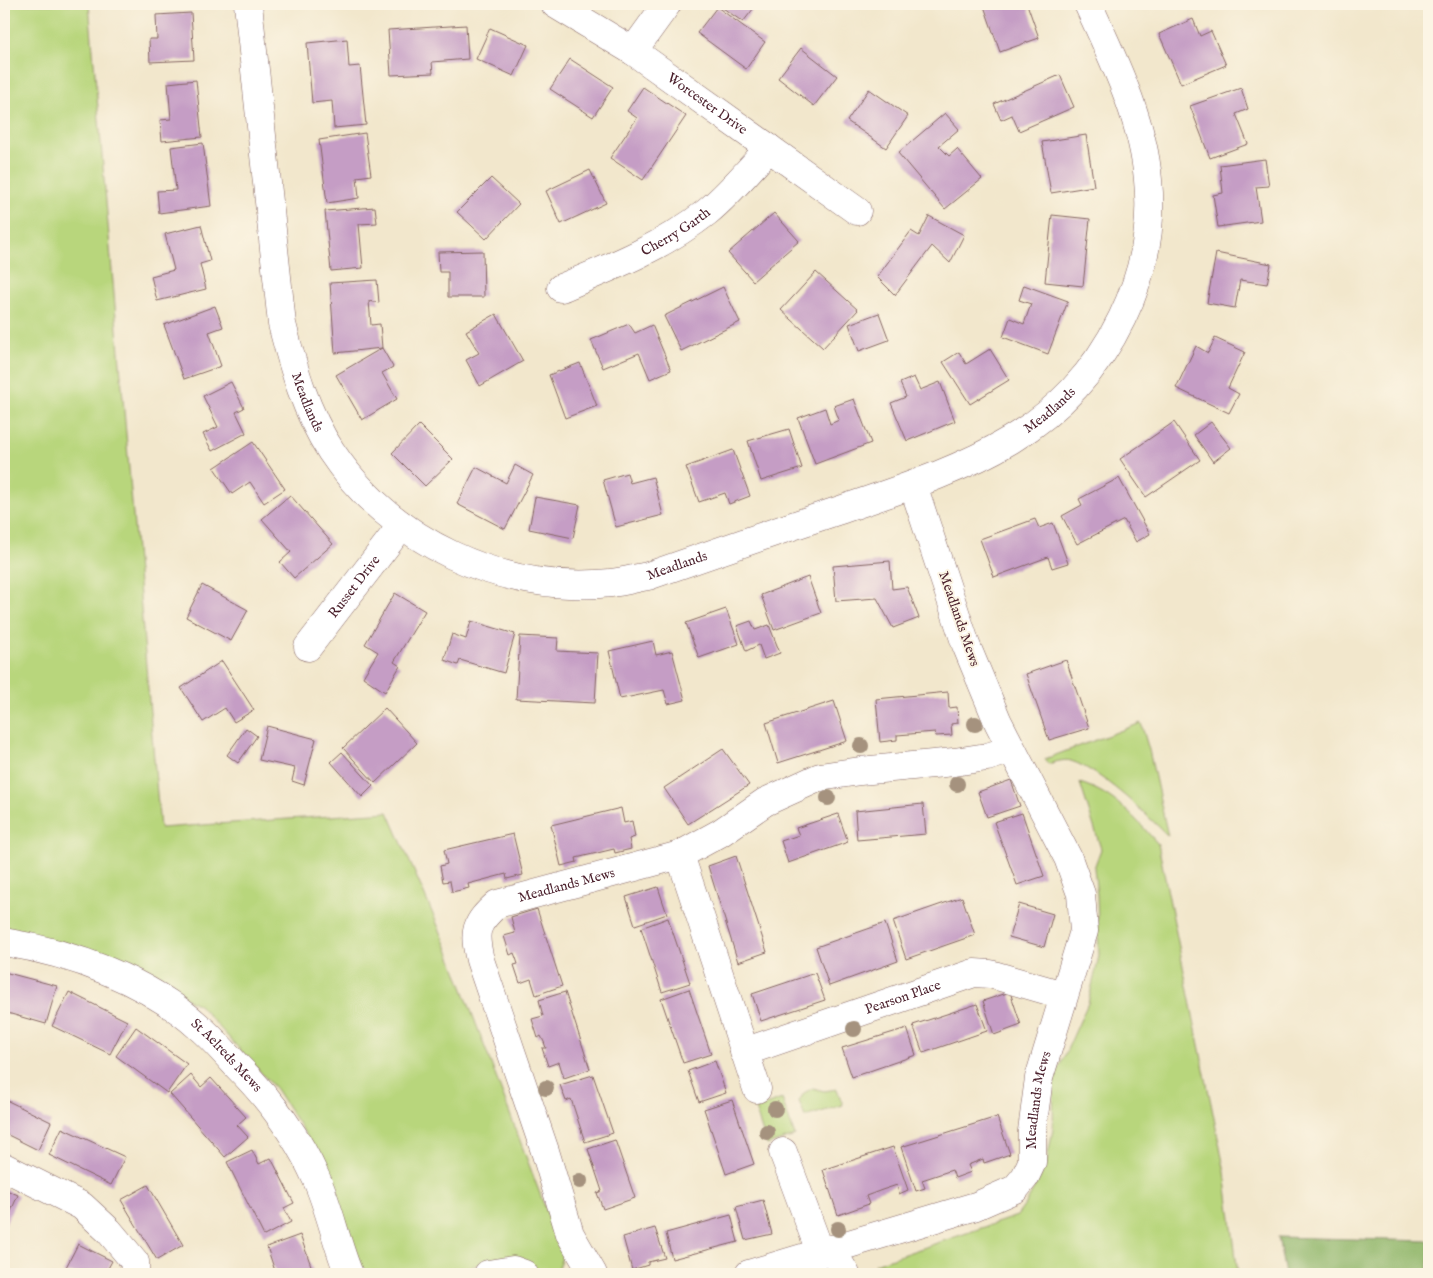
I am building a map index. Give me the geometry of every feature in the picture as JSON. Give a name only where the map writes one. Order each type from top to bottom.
[{"type":"street","name":"Meadlands","points":[[248,4],[281,314],[293,368],[330,450],[355,483],[402,525],[446,554],[486,570],[531,581],[573,585],[612,583],[648,576],[913,485],[982,457],[1022,435],[1048,416],[1078,387],[1108,347],[1128,307],[1143,263],[1149,225],[1148,180],[1142,141],[1116,66],[1088,4]]},
{"type":"street","name":"Worcester Drive","points":[[555,4],[633,51],[857,211]]},
{"type":"street","points":[[633,51],[667,4]]},
{"type":"street","name":"Cherry Garth","points":[[561,288],[643,252],[679,232],[708,211],[739,182],[769,148]]},
{"type":"street","name":"Meadlands Mews","points":[[749,1274],[976,1206],[1015,1189],[1025,1177],[1032,1162],[1032,1131],[1039,1078],[1084,931],[1080,894],[1068,858],[1010,750],[966,645],[913,485]]},
{"type":"street","name":"Russet Drive","points":[[308,647],[402,525]]},
{"type":"street","name":"Meadlands Mews","points":[[593,1274],[570,1234],[545,1151],[475,938],[481,919],[497,904],[680,855],[720,833],[765,802],[820,777],[860,771],[954,762],[987,757],[1010,750]]},
{"type":"street","points":[[680,855],[757,1089]]},
{"type":"street","name":"St Aelreds Mews","points":[[4,942],[71,958],[114,975],[161,999],[199,1026],[267,1097],[288,1127],[316,1176],[331,1214],[349,1274]]},
{"type":"street","name":"Pearson Place","points":[[744,1052],[974,973],[990,974],[1063,995]]},
{"type":"street","points":[[783,1152],[827,1252],[846,1274]]},
{"type":"street","points":[[4,1166],[82,1206],[110,1231],[135,1262],[135,1274]]},
{"type":"street","points":[[488,1274],[513,1270],[524,1274]]},
{"type":"green space","points":[[4,4],[89,4],[160,828],[388,812],[446,944],[563,1255],[557,1270],[535,1273],[500,1259],[443,1274],[358,1274],[326,1166],[276,1089],[199,1005],[114,964],[4,930]]},
{"type":"green space","points":[[1141,723],[1149,750],[1168,836],[1148,816],[1095,773],[1069,760],[1048,764],[1045,759]]},
{"type":"green space","points":[[1080,783],[1104,793],[1114,800],[1158,844],[1225,1172],[1238,1274],[879,1274],[875,1264],[1017,1216],[1027,1202],[1046,1166],[1053,1129],[1054,1079],[1088,1003],[1099,956],[1094,868],[1101,849]]},
{"type":"green space","points":[[813,1088],[824,1091],[837,1089],[843,1105],[805,1117],[799,1101],[804,1093]]},
{"type":"green space","points":[[782,1099],[795,1136],[767,1145],[755,1109]]},
{"type":"green space","points":[[1278,1237],[1429,1241],[1429,1274],[1285,1274]]},
{"type":"building","points":[[721,4],[757,4],[743,22],[720,6]]},
{"type":"building","points":[[991,4],[1027,4],[1039,38],[1000,52],[984,6]]},
{"type":"building","points":[[717,7],[765,42],[746,69],[697,33]]},
{"type":"building","points":[[191,13],[194,60],[150,62],[149,39],[157,39],[156,15]]},
{"type":"building","points":[[1193,19],[1200,36],[1211,31],[1226,65],[1181,84],[1159,34]]},
{"type":"building","points":[[466,25],[468,59],[432,62],[433,73],[391,75],[388,30]]},
{"type":"building","points":[[490,28],[528,45],[514,76],[476,59]]},
{"type":"building","points":[[347,39],[349,67],[360,66],[366,125],[334,128],[332,101],[312,103],[307,43]]},
{"type":"building","points":[[801,48],[837,76],[814,106],[778,78]]},
{"type":"building","points":[[570,59],[613,87],[593,117],[550,89]]},
{"type":"building","points":[[1060,75],[1074,107],[1019,131],[1012,115],[1001,120],[994,104]]},
{"type":"building","points":[[196,80],[202,137],[162,141],[160,120],[171,119],[168,83]]},
{"type":"building","points":[[643,87],[686,116],[643,180],[610,158],[637,118],[627,111]]},
{"type":"building","points":[[1241,88],[1248,109],[1236,114],[1248,144],[1210,158],[1190,106]]},
{"type":"building","points":[[869,89],[908,116],[886,148],[847,121]]},
{"type":"building","points":[[945,113],[959,129],[939,146],[949,156],[957,149],[982,179],[945,209],[898,153]]},
{"type":"building","points":[[365,133],[371,175],[357,177],[359,198],[327,203],[319,140]]},
{"type":"building","points":[[1086,135],[1094,186],[1051,193],[1042,142]]},
{"type":"building","points":[[203,143],[211,206],[159,213],[157,191],[176,190],[171,147]]},
{"type":"building","points":[[1265,159],[1269,186],[1256,187],[1261,221],[1218,227],[1213,195],[1223,193],[1220,165]]},
{"type":"building","points":[[590,170],[606,203],[561,224],[546,191]]},
{"type":"building","points":[[491,178],[519,204],[486,239],[457,212]]},
{"type":"building","points":[[375,207],[377,223],[359,224],[363,268],[331,271],[325,211]]},
{"type":"building","points":[[774,213],[799,241],[753,281],[728,253]]},
{"type":"building","points":[[1052,215],[1090,219],[1083,286],[1045,282]]},
{"type":"building","points":[[929,216],[964,235],[950,263],[932,246],[895,295],[877,277],[911,231],[919,236]]},
{"type":"building","points":[[201,225],[210,261],[200,264],[206,289],[157,301],[151,276],[174,270],[165,234]]},
{"type":"building","points":[[483,251],[484,297],[448,297],[448,272],[439,272],[438,252]]},
{"type":"building","points":[[1216,253],[1271,264],[1267,284],[1240,280],[1235,308],[1207,303]]},
{"type":"building","points":[[816,272],[858,310],[823,348],[781,310]]},
{"type":"building","points":[[377,280],[379,303],[369,301],[371,325],[380,324],[382,348],[335,353],[330,283]]},
{"type":"building","points":[[1024,285],[1068,301],[1048,354],[1003,337],[1010,318],[1024,324],[1031,304],[1019,300]]},
{"type":"building","points":[[723,287],[740,322],[681,351],[664,316]]},
{"type":"building","points":[[215,306],[223,327],[209,332],[221,366],[184,379],[164,325]]},
{"type":"building","points":[[879,313],[889,340],[859,351],[849,324]]},
{"type":"building","points":[[496,314],[523,361],[480,386],[466,360],[479,353],[466,331]]},
{"type":"building","points":[[629,324],[635,333],[652,325],[671,370],[650,379],[639,353],[603,368],[591,340]]},
{"type":"building","points":[[1215,338],[1245,352],[1228,388],[1239,394],[1229,413],[1176,388],[1196,346],[1208,353]]},
{"type":"building","points":[[382,348],[393,367],[382,373],[397,399],[362,420],[336,375]]},
{"type":"building","points":[[990,349],[1009,380],[970,404],[943,362],[959,352],[966,364]]},
{"type":"building","points":[[580,363],[597,406],[565,418],[549,375]]},
{"type":"building","points":[[914,377],[920,390],[940,382],[955,421],[907,441],[891,403],[906,397],[900,383]]},
{"type":"building","points":[[231,382],[244,408],[236,412],[246,433],[212,451],[203,434],[218,427],[203,396]]},
{"type":"building","points":[[854,399],[871,443],[815,464],[798,418],[825,408],[830,424],[839,420],[834,406]]},
{"type":"building","points":[[1174,422],[1200,460],[1146,497],[1120,459]]},
{"type":"building","points":[[1211,422],[1231,448],[1213,462],[1194,435]]},
{"type":"building","points":[[419,425],[453,459],[425,486],[392,453]]},
{"type":"building","points":[[789,429],[802,468],[761,481],[748,441]]},
{"type":"building","points":[[253,442],[285,489],[264,503],[250,482],[232,494],[214,468]]},
{"type":"building","points":[[733,450],[750,496],[729,504],[725,493],[699,502],[686,467]]},
{"type":"building","points":[[515,465],[533,475],[505,529],[457,504],[476,467],[506,483]]},
{"type":"building","points":[[627,473],[630,483],[653,477],[663,515],[616,527],[603,480]]},
{"type":"building","points":[[1119,478],[1150,534],[1136,542],[1124,520],[1077,544],[1062,516],[1082,505],[1079,499]]},
{"type":"building","points":[[290,495],[333,544],[294,578],[280,562],[291,552],[262,519]]},
{"type":"building","points":[[535,497],[580,505],[573,538],[529,529]]},
{"type":"building","points":[[1035,519],[1039,528],[1053,523],[1068,563],[1052,568],[1048,557],[994,577],[980,539]]},
{"type":"building","points":[[890,561],[892,589],[907,587],[919,618],[893,628],[877,598],[836,601],[833,566]]},
{"type":"building","points":[[808,577],[821,613],[774,630],[761,595]]},
{"type":"building","points":[[202,585],[248,610],[231,641],[186,617]]},
{"type":"building","points":[[395,593],[425,611],[394,662],[400,666],[385,692],[363,677],[378,652],[365,644]]},
{"type":"building","points":[[726,609],[739,644],[699,658],[686,623]]},
{"type":"building","points":[[471,621],[515,634],[504,673],[460,660],[458,665],[444,660],[452,634],[466,639]]},
{"type":"building","points":[[751,621],[755,630],[769,625],[780,653],[764,659],[759,645],[746,651],[737,626]]},
{"type":"building","points":[[520,636],[558,638],[557,651],[598,653],[595,703],[516,699]]},
{"type":"building","points":[[653,641],[656,655],[672,651],[685,700],[668,704],[664,690],[620,699],[609,651]]},
{"type":"building","points":[[1066,660],[1089,728],[1049,740],[1026,674]]},
{"type":"building","points":[[222,661],[254,710],[234,722],[225,708],[203,722],[181,688]]},
{"type":"building","points":[[948,692],[949,708],[957,707],[958,723],[951,724],[952,735],[936,736],[935,732],[897,735],[897,740],[880,742],[876,699]]},
{"type":"building","points":[[834,701],[847,741],[778,763],[766,723]]},
{"type":"building","points":[[385,708],[417,743],[375,783],[343,748]]},
{"type":"building","points":[[267,726],[316,739],[304,785],[292,781],[295,768],[259,760]]},
{"type":"building","points":[[246,728],[257,736],[238,763],[227,755]]},
{"type":"building","points":[[723,749],[749,785],[688,824],[664,788]]},
{"type":"building","points":[[342,752],[373,786],[362,797],[331,762]]},
{"type":"building","points":[[1011,780],[1020,806],[987,817],[978,792]]},
{"type":"building","points":[[923,804],[926,834],[857,840],[855,811]]},
{"type":"building","points":[[621,808],[624,823],[632,821],[635,837],[629,839],[631,849],[615,853],[614,849],[576,858],[577,862],[561,866],[551,825]]},
{"type":"building","points":[[1022,813],[1044,876],[1017,885],[994,822]]},
{"type":"building","points":[[838,814],[848,842],[788,863],[781,841],[799,835],[796,828]]},
{"type":"building","points":[[513,834],[523,875],[507,879],[506,874],[468,884],[469,888],[452,892],[450,881],[443,882],[440,866],[447,864],[444,850]]},
{"type":"building","points":[[736,856],[767,952],[738,962],[708,866]]},
{"type":"building","points":[[658,887],[667,914],[635,925],[626,897]]},
{"type":"building","points":[[962,897],[975,935],[906,959],[893,921]]},
{"type":"building","points":[[1019,904],[1053,914],[1044,947],[1009,937]]},
{"type":"building","points":[[537,909],[562,986],[536,995],[531,979],[520,983],[514,965],[518,964],[516,958],[514,953],[510,955],[504,936],[515,933],[511,917]]},
{"type":"building","points":[[668,918],[690,983],[662,992],[641,928]]},
{"type":"building","points":[[885,923],[898,961],[829,986],[816,947]]},
{"type":"building","points":[[4,972],[57,986],[46,1024],[4,1012]]},
{"type":"building","points":[[815,973],[825,1000],[761,1021],[752,994]]},
{"type":"building","points":[[689,989],[711,1054],[683,1063],[661,999]]},
{"type":"building","points":[[69,992],[127,1021],[110,1054],[52,1026]]},
{"type":"building","points":[[565,992],[590,1069],[564,1078],[559,1062],[548,1066],[542,1048],[546,1048],[544,1042],[541,1036],[538,1038],[532,1019],[543,1016],[539,1000]]},
{"type":"building","points":[[1010,992],[1021,1025],[994,1035],[983,1001]]},
{"type":"building","points":[[977,1004],[987,1031],[923,1053],[913,1025]]},
{"type":"building","points":[[136,1027],[187,1064],[167,1093],[116,1056]]},
{"type":"building","points":[[907,1028],[916,1055],[852,1077],[842,1048]]},
{"type":"building","points":[[715,1061],[726,1093],[699,1102],[688,1071]]},
{"type":"building","points":[[191,1075],[201,1087],[211,1078],[246,1117],[237,1125],[248,1137],[225,1157],[170,1094]]},
{"type":"building","points":[[593,1075],[613,1133],[585,1142],[571,1099],[566,1101],[560,1085]]},
{"type":"building","points":[[4,1099],[51,1122],[38,1150],[4,1133]]},
{"type":"building","points":[[732,1100],[754,1164],[726,1174],[704,1109]]},
{"type":"building","points":[[997,1117],[1010,1154],[984,1163],[983,1159],[968,1165],[971,1172],[955,1178],[952,1170],[922,1180],[925,1188],[916,1191],[901,1147]]},
{"type":"building","points":[[62,1128],[125,1157],[111,1185],[49,1155]]},
{"type":"building","points":[[615,1140],[635,1198],[603,1209],[597,1193],[602,1191],[588,1149]]},
{"type":"building","points":[[893,1147],[908,1190],[899,1194],[897,1185],[882,1190],[866,1196],[869,1204],[838,1215],[823,1170]]},
{"type":"building","points":[[252,1150],[259,1164],[271,1158],[294,1203],[284,1208],[291,1222],[264,1236],[227,1162]]},
{"type":"building","points":[[148,1185],[183,1245],[157,1260],[121,1200]]},
{"type":"building","points":[[4,1189],[18,1195],[4,1227]]},
{"type":"building","points":[[763,1200],[772,1234],[745,1240],[736,1207]]},
{"type":"building","points":[[731,1215],[738,1242],[672,1259],[666,1233]]},
{"type":"building","points":[[655,1228],[665,1258],[648,1262],[648,1265],[632,1270],[623,1237]]},
{"type":"building","points":[[300,1235],[314,1274],[276,1274],[267,1247]]},
{"type":"building","points":[[78,1244],[112,1261],[105,1274],[63,1273]]}]
